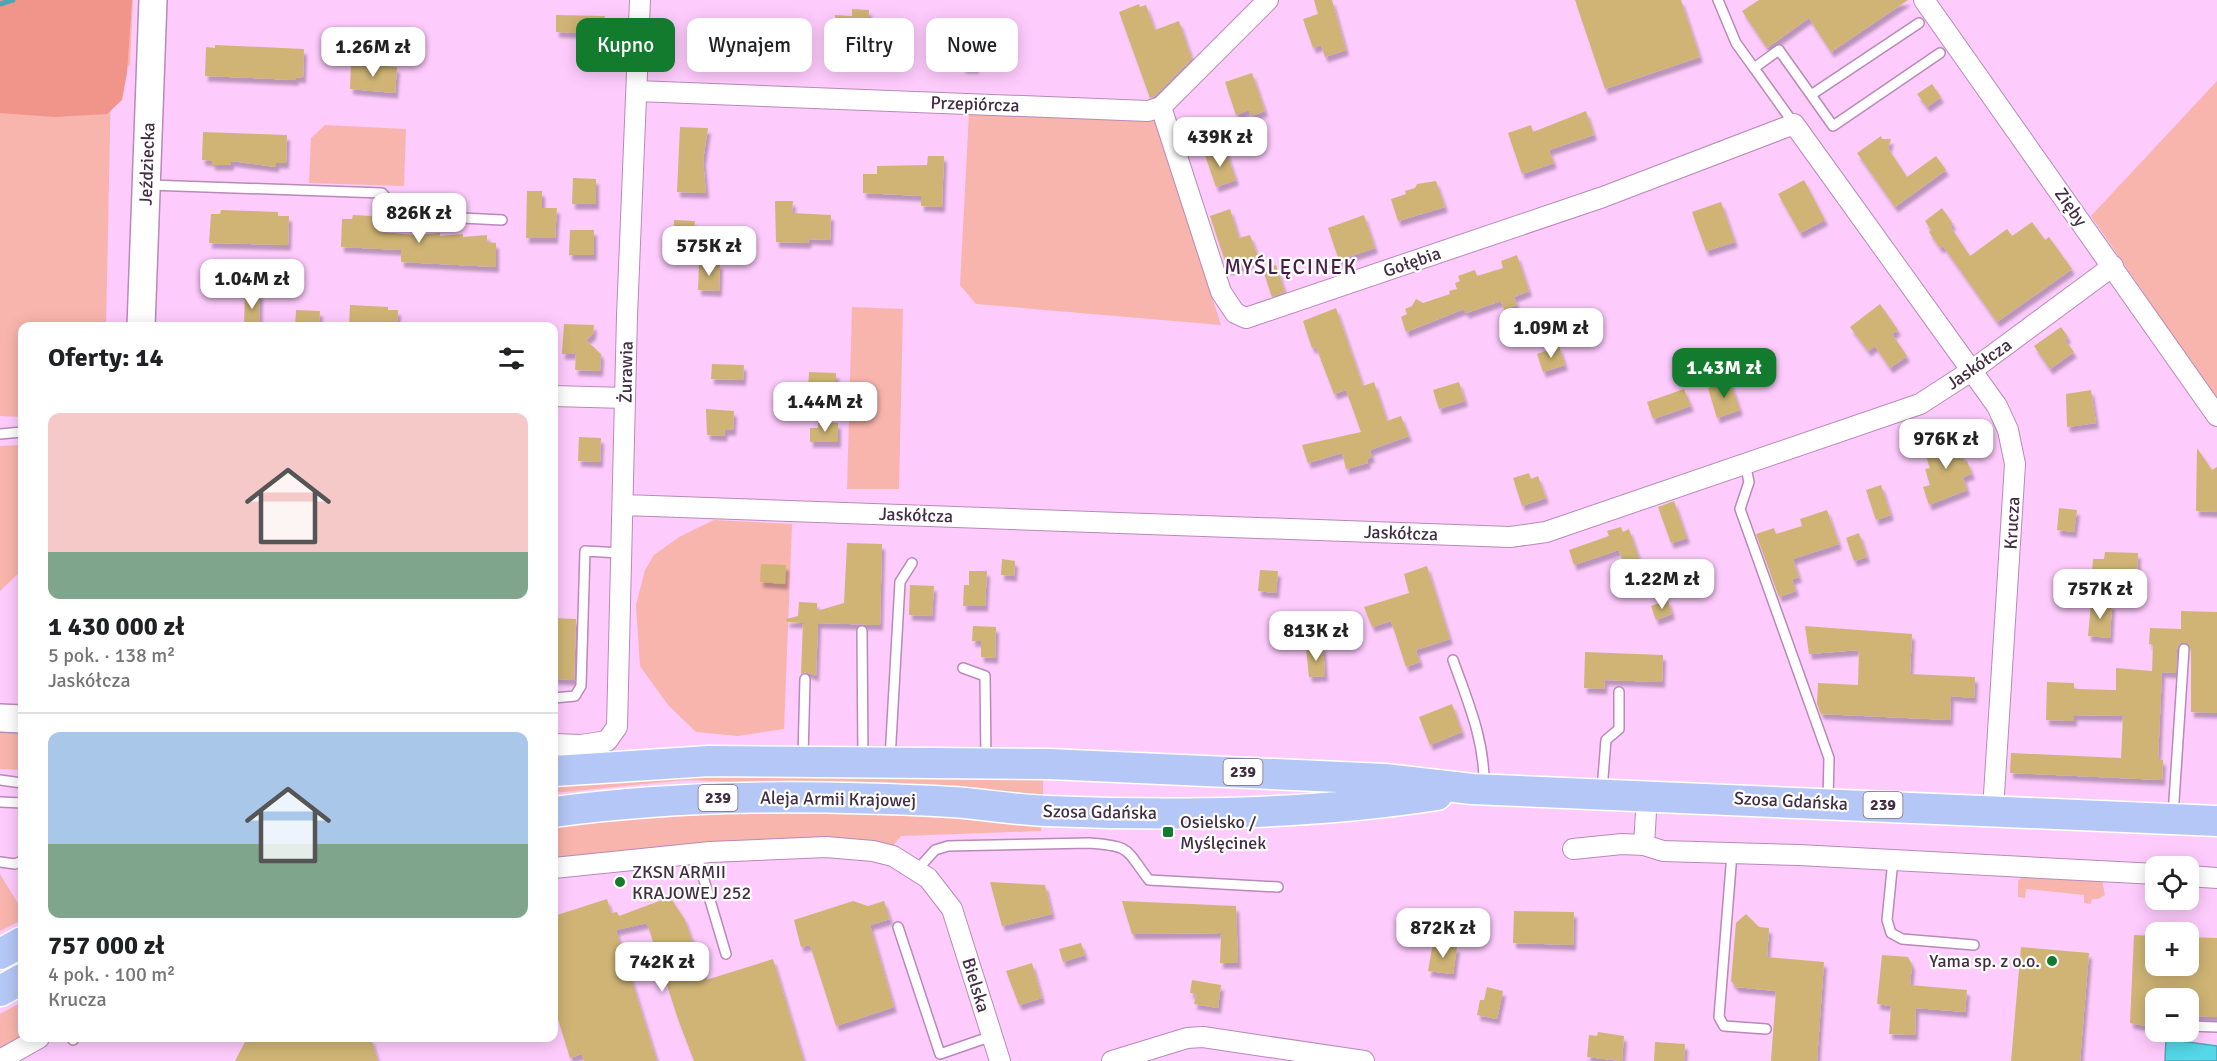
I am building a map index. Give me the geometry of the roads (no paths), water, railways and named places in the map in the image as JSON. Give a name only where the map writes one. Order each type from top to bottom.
[{"type":"main road","name":"239","points":[[558,771],[687,761],[876,761]]},
{"type":"main road","name":"Szosa Gdańska","points":[[876,761],[986,765],[1049,764],[1385,778],[1478,789],[2217,821]]},
{"type":"main road","name":"Szosa Gdańska","points":[[942,802],[1001,809],[1160,814],[1368,804],[1478,789]]},
{"type":"main road","name":"Aleja Armii Krajowej","points":[[558,812],[709,798],[942,802]]},
{"type":"main road","points":[[0,954],[18,944]]},
{"type":"main road","points":[[0,991],[18,981]]},
{"type":"street","name":"Jeździecka","points":[[141,322],[153,0]]},
{"type":"street","name":"Żurawia","points":[[558,744],[581,746],[607,741],[617,727],[625,398],[640,0]]},
{"type":"street","points":[[1161,107],[1268,0]]},
{"type":"street","name":"Zięby","points":[[1924,0],[2217,416]]},
{"type":"street","name":"Przepiórcza","points":[[637,91],[1148,111],[1161,107]]},
{"type":"street","name":"Gołębia","points":[[1161,107],[1221,292],[1235,314],[1246,318],[1603,197],[1794,124]]},
{"type":"street","name":"Krucza","points":[[1794,124],[1997,406],[2007,430],[2015,464],[1993,810]]},
{"type":"street","name":"Jaskółcza","points":[[624,505],[1510,537],[1546,532],[1920,404],[1971,371],[2113,266]]},
{"type":"street","points":[[558,396],[625,398]]},
{"type":"street","points":[[0,718],[18,719]]},
{"type":"street","points":[[1644,845],[1647,795]]},
{"type":"street","points":[[1573,849],[1622,844],[1644,845],[1663,851],[2145,873]]},
{"type":"street","points":[[558,868],[696,853],[826,847],[891,855],[917,870]]},
{"type":"street","name":"Bielska","points":[[917,870],[928,878],[952,909],[1000,1061]]},
{"type":"street","points":[[2199,877],[2217,878]]},
{"type":"street","points":[[1112,1061],[1186,1038],[1203,1037],[1364,1061]]},
{"type":"street","points":[[0,1060],[32,1042]]},
{"type":"lane","points":[[1718,0],[1736,43],[1794,124]]},
{"type":"lane","points":[[1811,95],[1919,23]]},
{"type":"lane","points":[[1754,68],[1779,50],[1833,126],[1940,53]]},
{"type":"lane","points":[[147,185],[382,194],[389,198],[396,212],[402,215],[502,220]]},
{"type":"lane","points":[[0,434],[18,432]]},
{"type":"lane","points":[[1744,463],[1749,482],[1740,508],[1829,758],[1828,803]]},
{"type":"lane","points":[[558,698],[574,696],[581,686],[585,551],[623,554]]},
{"type":"lane","points":[[876,761],[900,582],[912,563]]},
{"type":"lane","points":[[862,631],[876,761]]},
{"type":"lane","points":[[2173,819],[2184,649]]},
{"type":"lane","points":[[1453,660],[1479,733],[1485,761],[1478,789]]},
{"type":"lane","points":[[963,668],[985,676],[986,765]]},
{"type":"lane","points":[[802,760],[805,679]]},
{"type":"lane","points":[[1602,793],[1606,740],[1619,729],[1619,692]]},
{"type":"lane","points":[[0,780],[18,782]]},
{"type":"lane","points":[[0,802],[18,803]]},
{"type":"lane","points":[[917,870],[934,850],[948,846],[1089,843],[1110,844],[1132,853],[1149,880],[1278,887]]},
{"type":"lane","points":[[696,853],[726,954]]},
{"type":"lane","points":[[1732,853],[1719,1017],[1724,1026],[1766,1029]]},
{"type":"lane","points":[[1893,860],[1887,920],[1891,933],[1902,939],[1974,945]]},
{"type":"lane","points":[[0,862],[18,863]]},
{"type":"lane","points":[[898,927],[940,1054],[992,1036]]},
{"type":"lane","points":[[2199,1026],[2217,1027]]},
{"type":"waterway","points":[[0,4],[13,0]]},
{"type":"place","name":"Osielsko / Myślęcinek","points":[[1168,832]]},
{"type":"place","name":"ZKSN ARMII KRAJOWEJ 252","points":[[620,882]]},
{"type":"place","name":"Yama sp. z o.o.","points":[[2052,961]]},
{"type":"district","name":"MYŚLĘCINEK","points":[[1291,267]]}]
